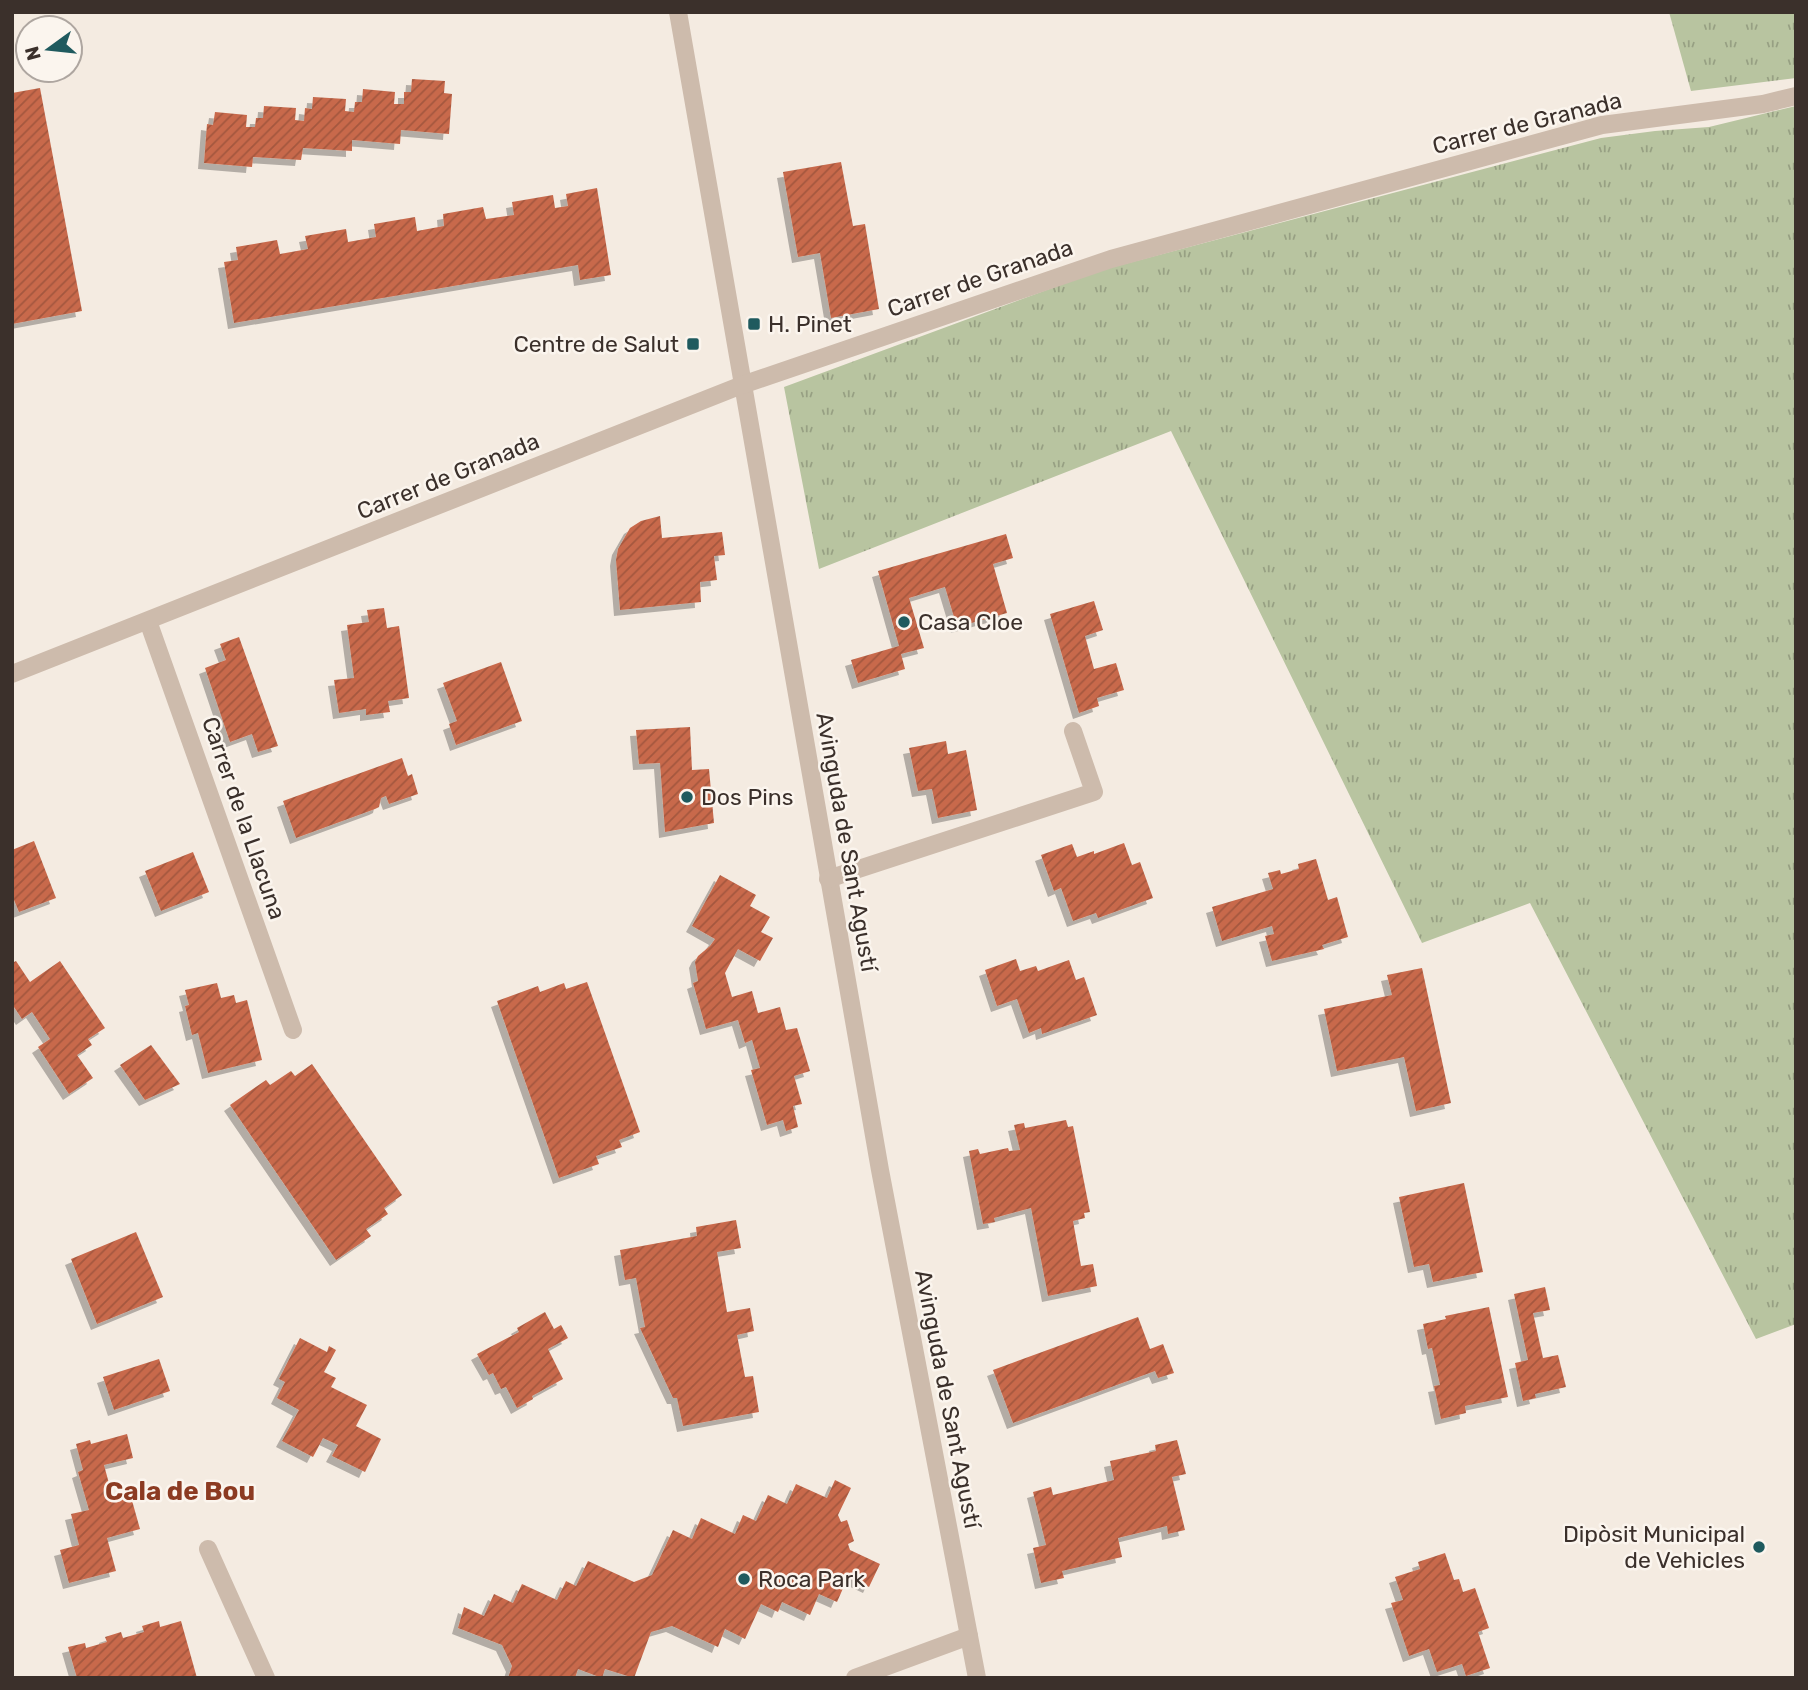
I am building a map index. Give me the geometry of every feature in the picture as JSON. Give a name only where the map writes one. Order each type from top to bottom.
[{"type":"street","name":"Avinguda de Sant Agustí","points":[[678,12],[882,1181],[977,1678]]},
{"type":"street","name":"Carrer de Granada","points":[[12,674],[742,386],[1125,255],[1602,125],[1763,104],[1796,96]]},
{"type":"street","name":"Carrer de la Llacuna","points":[[148,621],[293,1031]]},
{"type":"street","points":[[828,879],[1094,792],[1073,731]]},
{"type":"street","points":[[208,1549],[265,1678]]},
{"type":"street","points":[[855,1678],[969,1636]]},
{"type":"green space","points":[[1669,12],[1796,12],[1796,78],[1691,91]]},
{"type":"green space","points":[[1796,106],[1796,1324],[1756,1339],[1530,903],[1422,943],[1171,431],[819,569],[784,387],[1098,271],[1601,138],[1709,127]]},
{"type":"building","points":[[412,79],[445,81],[444,93],[452,94],[449,134],[401,130],[400,144],[352,140],[352,151],[303,148],[301,160],[253,157],[252,167],[204,163],[207,124],[213,125],[215,112],[247,115],[246,127],[255,127],[256,118],[263,118],[264,106],[296,108],[295,120],[304,121],[305,108],[312,109],[313,97],[346,99],[345,111],[354,112],[355,102],[362,102],[363,89],[395,92],[394,104],[404,104],[404,92],[411,92]]},
{"type":"building","points":[[40,88],[82,311],[12,324],[12,93]]},
{"type":"building","points":[[841,162],[853,226],[865,224],[879,309],[831,318],[820,253],[798,257],[783,172]]},
{"type":"building","points":[[597,188],[611,275],[580,280],[578,265],[234,323],[224,262],[238,260],[236,247],[277,240],[280,254],[308,249],[305,236],[346,229],[348,242],[376,237],[374,224],[415,217],[417,231],[444,226],[443,214],[483,207],[486,219],[514,215],[512,202],[553,195],[555,208],[568,206],[566,194]]},
{"type":"building","points":[[660,516],[662,538],[722,532],[725,555],[714,556],[717,580],[700,582],[701,602],[620,610],[616,560],[618,549],[630,528],[641,521]]},
{"type":"building","points":[[1006,534],[1013,558],[993,564],[1007,613],[957,627],[945,587],[909,598],[924,648],[901,654],[905,669],[858,683],[851,660],[899,646],[878,571]]},
{"type":"building","points":[[1094,601],[1103,630],[1085,636],[1094,669],[1116,663],[1124,690],[1097,698],[1099,706],[1079,713],[1050,614]]},
{"type":"building","points":[[384,608],[387,628],[399,626],[409,698],[388,701],[390,712],[366,715],[366,709],[339,713],[334,680],[354,678],[347,625],[369,622],[367,610]]},
{"type":"building","points":[[239,637],[278,746],[258,752],[252,734],[230,742],[205,668],[226,660],[220,644]]},
{"type":"building","points":[[501,662],[522,721],[456,745],[449,724],[457,721],[443,683]]},
{"type":"building","name":"Dos Pins","points":[[690,727],[692,770],[709,769],[714,823],[665,832],[660,763],[639,764],[636,730]]},
{"type":"building","points":[[946,741],[948,754],[966,750],[977,810],[938,818],[932,789],[918,791],[909,748]]},
{"type":"building","points":[[402,758],[408,776],[412,774],[418,794],[389,804],[386,796],[381,798],[379,807],[375,809],[296,838],[283,801]]},
{"type":"building","points":[[34,841],[56,898],[19,912],[12,895],[12,850]]},
{"type":"building","points":[[1124,843],[1132,865],[1140,862],[1153,898],[1098,918],[1096,913],[1073,921],[1061,888],[1054,891],[1041,855],[1072,844],[1077,857]]},
{"type":"building","points":[[193,852],[209,892],[161,911],[145,871]]},
{"type":"building","points":[[1316,859],[1328,900],[1337,897],[1348,937],[1322,945],[1324,949],[1272,961],[1265,936],[1274,934],[1272,926],[1222,941],[1212,907],[1273,889],[1268,873],[1280,870],[1281,874],[1299,869],[1298,864]]},
{"type":"building","points":[[720,875],[756,895],[750,906],[770,917],[761,932],[773,938],[760,961],[738,949],[725,973],[732,997],[752,991],[758,1013],[780,1007],[786,1030],[797,1028],[810,1071],[794,1076],[802,1104],[793,1106],[798,1127],[786,1131],[783,1120],[767,1125],[751,1070],[760,1068],[752,1040],[745,1043],[738,1020],[706,1029],[693,983],[698,981],[695,962],[698,956],[715,939],[692,926]]},
{"type":"building","points":[[1016,959],[1020,971],[1036,966],[1038,971],[1069,960],[1076,980],[1084,977],[1097,1015],[1042,1034],[1041,1028],[1029,1033],[1017,999],[997,1006],[985,970]]},
{"type":"building","points":[[16,961],[30,982],[60,961],[105,1028],[88,1039],[92,1045],[77,1055],[93,1078],[69,1094],[38,1047],[50,1039],[32,1012],[22,1019],[12,1004],[12,963]]},
{"type":"building","points":[[1422,968],[1451,1103],[1416,1111],[1404,1057],[1337,1071],[1324,1009],[1392,995],[1387,975]]},
{"type":"building","points":[[587,982],[640,1132],[619,1140],[622,1147],[596,1156],[599,1164],[559,1178],[497,1001],[538,986],[540,992],[564,983],[566,989]]},
{"type":"building","points":[[217,983],[221,998],[234,995],[236,1003],[247,1000],[262,1060],[208,1073],[198,1033],[192,1035],[185,1006],[189,1005],[185,990]]},
{"type":"building","points":[[151,1045],[180,1084],[145,1100],[120,1065]]},
{"type":"building","points":[[312,1064],[402,1195],[384,1208],[388,1214],[366,1229],[371,1236],[336,1260],[230,1105],[266,1080],[270,1085],[291,1071],[295,1076]]},
{"type":"building","points":[[1066,1120],[1068,1127],[1073,1126],[1090,1212],[1084,1213],[1085,1218],[1073,1221],[1081,1266],[1093,1264],[1097,1286],[1048,1296],[1031,1208],[994,1218],[995,1222],[983,1224],[969,1151],[978,1149],[980,1154],[1008,1148],[1009,1151],[1020,1150],[1014,1125],[1024,1123],[1025,1128]]},
{"type":"building","points":[[1464,1183],[1483,1272],[1433,1282],[1429,1264],[1414,1267],[1399,1197]]},
{"type":"building","points":[[736,1220],[741,1248],[717,1252],[727,1312],[750,1308],[754,1331],[737,1335],[745,1377],[753,1376],[759,1412],[683,1426],[677,1398],[673,1398],[640,1328],[645,1327],[636,1278],[625,1280],[620,1250],[697,1236],[696,1227]]},
{"type":"building","points":[[136,1232],[163,1297],[97,1324],[71,1259]]},
{"type":"building","points":[[1545,1287],[1550,1310],[1533,1313],[1543,1358],[1558,1355],[1566,1387],[1535,1394],[1536,1398],[1523,1401],[1515,1363],[1528,1360],[1514,1294]]},
{"type":"building","points":[[1489,1307],[1508,1397],[1465,1406],[1466,1413],[1441,1419],[1434,1386],[1440,1385],[1432,1348],[1428,1349],[1423,1324],[1446,1319],[1445,1316]]},
{"type":"building","points":[[545,1312],[554,1329],[561,1325],[568,1338],[548,1349],[563,1379],[532,1396],[533,1399],[517,1408],[506,1387],[501,1389],[493,1373],[489,1375],[477,1354],[519,1332],[517,1328]]},
{"type":"building","points":[[1138,1317],[1150,1349],[1163,1344],[1174,1373],[1158,1378],[1155,1371],[1013,1423],[993,1370]]},
{"type":"building","points":[[300,1338],[327,1352],[329,1346],[336,1350],[324,1372],[336,1378],[331,1387],[367,1405],[356,1426],[381,1439],[365,1472],[332,1456],[338,1445],[323,1438],[313,1457],[282,1441],[299,1410],[277,1398],[285,1382],[279,1379]]},
{"type":"building","points":[[159,1359],[170,1391],[114,1410],[103,1377]]},
{"type":"building","points":[[127,1434],[133,1458],[104,1465],[114,1502],[131,1497],[140,1529],[107,1538],[116,1571],[69,1583],[60,1550],[79,1545],[71,1514],[89,1510],[78,1472],[83,1470],[76,1444],[90,1440],[91,1444]]},
{"type":"building","points":[[1177,1440],[1186,1474],[1172,1477],[1185,1530],[1168,1534],[1167,1526],[1118,1538],[1122,1557],[1062,1571],[1064,1578],[1041,1583],[1033,1548],[1046,1545],[1033,1492],[1051,1487],[1053,1495],[1114,1480],[1110,1461],[1156,1451],[1155,1445]]},
{"type":"building","name":"Roca Park","points":[[835,1480],[851,1488],[838,1515],[841,1522],[847,1520],[854,1541],[848,1544],[850,1550],[880,1564],[869,1587],[848,1577],[837,1602],[819,1594],[810,1615],[782,1602],[778,1612],[761,1604],[745,1639],[725,1629],[718,1647],[672,1626],[651,1632],[634,1678],[605,1669],[602,1678],[578,1669],[575,1678],[508,1678],[512,1666],[502,1645],[458,1628],[464,1607],[484,1616],[494,1594],[513,1603],[522,1584],[557,1600],[566,1581],[576,1586],[588,1561],[634,1582],[652,1575],[673,1530],[692,1539],[701,1518],[735,1534],[743,1515],[756,1521],[768,1495],[787,1504],[796,1484],[827,1498]]},
{"type":"building","points":[[1445,1553],[1454,1580],[1459,1579],[1463,1592],[1475,1588],[1489,1628],[1478,1632],[1490,1668],[1466,1676],[1462,1664],[1437,1672],[1429,1649],[1409,1656],[1391,1603],[1403,1600],[1395,1577],[1420,1569],[1418,1562]]},
{"type":"building","points":[[159,1621],[160,1627],[181,1621],[197,1678],[77,1678],[68,1647],[85,1643],[86,1648],[107,1642],[105,1637],[121,1632],[123,1638],[144,1632],[142,1626]]},
{"type":"place","name":"H. Pinet","points":[[754,324]]},
{"type":"place","name":"Centre de Salut","points":[[693,344]]},
{"type":"place","name":"Casa Cloe","points":[[904,622]]},
{"type":"place","name":"Dos Pins","points":[[687,797]]},
{"type":"place","name":"Dipòsit Municipal de Vehicles","points":[[1759,1547]]},
{"type":"place","name":"Roca Park","points":[[744,1579]]},
{"type":"district","name":"Cala de Bou","points":[[180,1491]]}]
